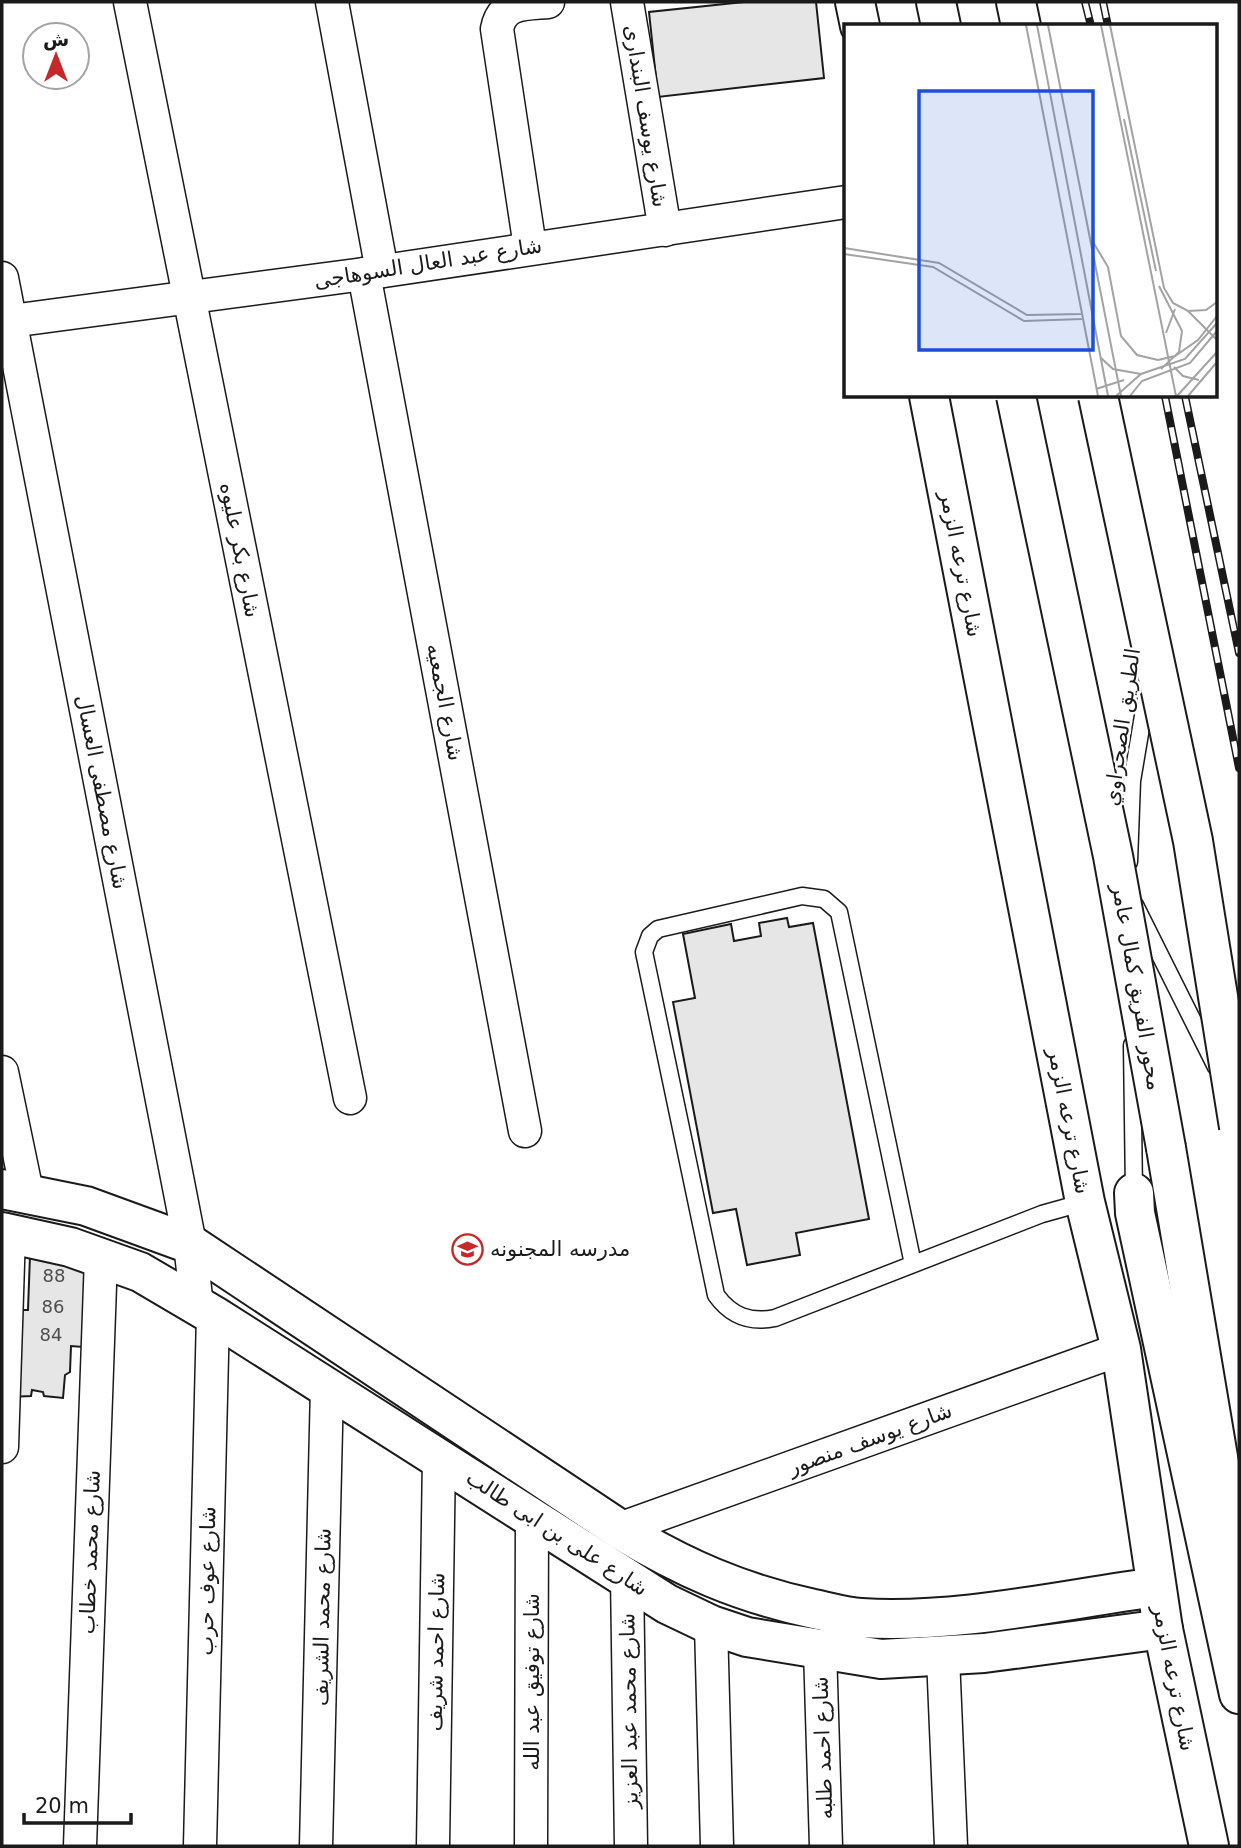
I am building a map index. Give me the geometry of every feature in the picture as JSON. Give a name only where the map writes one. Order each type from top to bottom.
[{"type":"main road","points":[[855,2],[860,24]]},
{"type":"main road","points":[[936,2],[941,24]]},
{"type":"main road","points":[[1016,2],[1021,24]]},
{"type":"main road","name":"شارع ترعه الزمر","points":[[929,397],[1085,1202],[1121,1349],[1163,1629],[1209,1846]]},
{"type":"main road","name":"محور الفريق كمال عامر","points":[[1016,397],[1113,856],[1239,1582]]},
{"type":"main road","points":[[1098,397],[1193,841],[1237,1100]]},
{"type":"main road","name":"شارع على بن ابى طالب","points":[[14,1191],[86,1206],[190,1244],[619,1529],[726,1586],[774,1600],[859,1618],[919,1618],[979,1612],[1156,1587]]},
{"type":"main road","points":[[1134,1193],[1135,1213],[1239,1694]]},
{"type":"main road","name":"شارع على بن ابى طالب","points":[[5,1233],[101,1257],[140,1272],[439,1457],[667,1604],[711,1625],[783,1645],[881,1659],[943,1657],[1163,1629]]},
{"type":"street","name":"شارع بكر عليوه","points":[[130,2],[350,1098]]},
{"type":"street","name":"شارع الجمعيه","points":[[332,2],[373,272],[525,1130]]},
{"type":"street","points":[[530,247],[497,29],[500,15],[510,6],[548,2]]},
{"type":"street","name":"شارع يوسف البندارى","points":[[627,2],[665,230]]},
{"type":"street","name":"شارع عبد العال السوهاجى","points":[[10,321],[373,272],[844,202]]},
{"type":"street","name":"شارع مصطفى العسال","points":[[2,278],[205,1310]]},
{"type":"street","points":[[2,1072],[14,1191]]},
{"type":"street","points":[[2,1447],[5,1233]]},
{"type":"street","name":"شارع محمد خطاب","points":[[80,1846],[101,1257]]},
{"type":"street","name":"شارع عوف حرب","points":[[200,1846],[205,1310]]},
{"type":"street","name":"شارع يوسف منصور","points":[[619,1529],[1121,1349]]},
{"type":"street","name":"شارع محمد الشريف","points":[[316,1846],[327,1387]]},
{"type":"street","name":"شارع احمد شريف","points":[[433,1846],[439,1457]]},
{"type":"street","name":"شارع توفيق عبد الله","points":[[531,1846],[532,1517]]},
{"type":"street","name":"شارع محمد عبد العزيز","points":[[627,1576],[631,1846]]},
{"type":"street","points":[[711,1625],[717,1846]]},
{"type":"street","name":"شارع احمد طلبه","points":[[820,1649],[826,1846]]},
{"type":"street","points":[[943,1657],[951,1846]]},
{"type":"lane","name":"الطريق الصحراوي","points":[[1134,1193],[1128,891],[1132,781],[1156,628],[1148,551]]},
{"type":"lane","points":[[1128,891],[1237,1100]]},
{"type":"lane","points":[[913,1264],[839,912],[824,899],[802,896],[657,929],[650,936],[644,951],[716,1295],[723,1305],[742,1318],[764,1320],[913,1264],[1042,1214],[1085,1202]]},
{"type":"building","points":[[744,2],[816,2],[824,78],[658,97],[649,12]]},
{"type":"building","points":[[787,918],[789,927],[813,923],[869,1219],[796,1233],[800,1255],[747,1265],[736,1209],[713,1213],[673,1002],[695,998],[683,934],[731,924],[734,941],[761,936],[759,923]]},
{"type":"building","points":[[30,1255],[97,1259],[83,1347],[71,1346],[70,1372],[65,1375],[63,1398],[44,1396],[43,1392],[32,1390],[31,1396],[9,1397],[17,1310],[28,1310]]},
{"type":"railway","points":[[1085,2],[1090,24]]},
{"type":"railway","points":[[1103,2],[1108,24]]},
{"type":"railway","points":[[1165,397],[1239,768]]},
{"type":"railway","points":[[1185,397],[1239,653]]},
{"type":"place","name":"مدرسه المجنونه","points":[[467,1249]]}]
